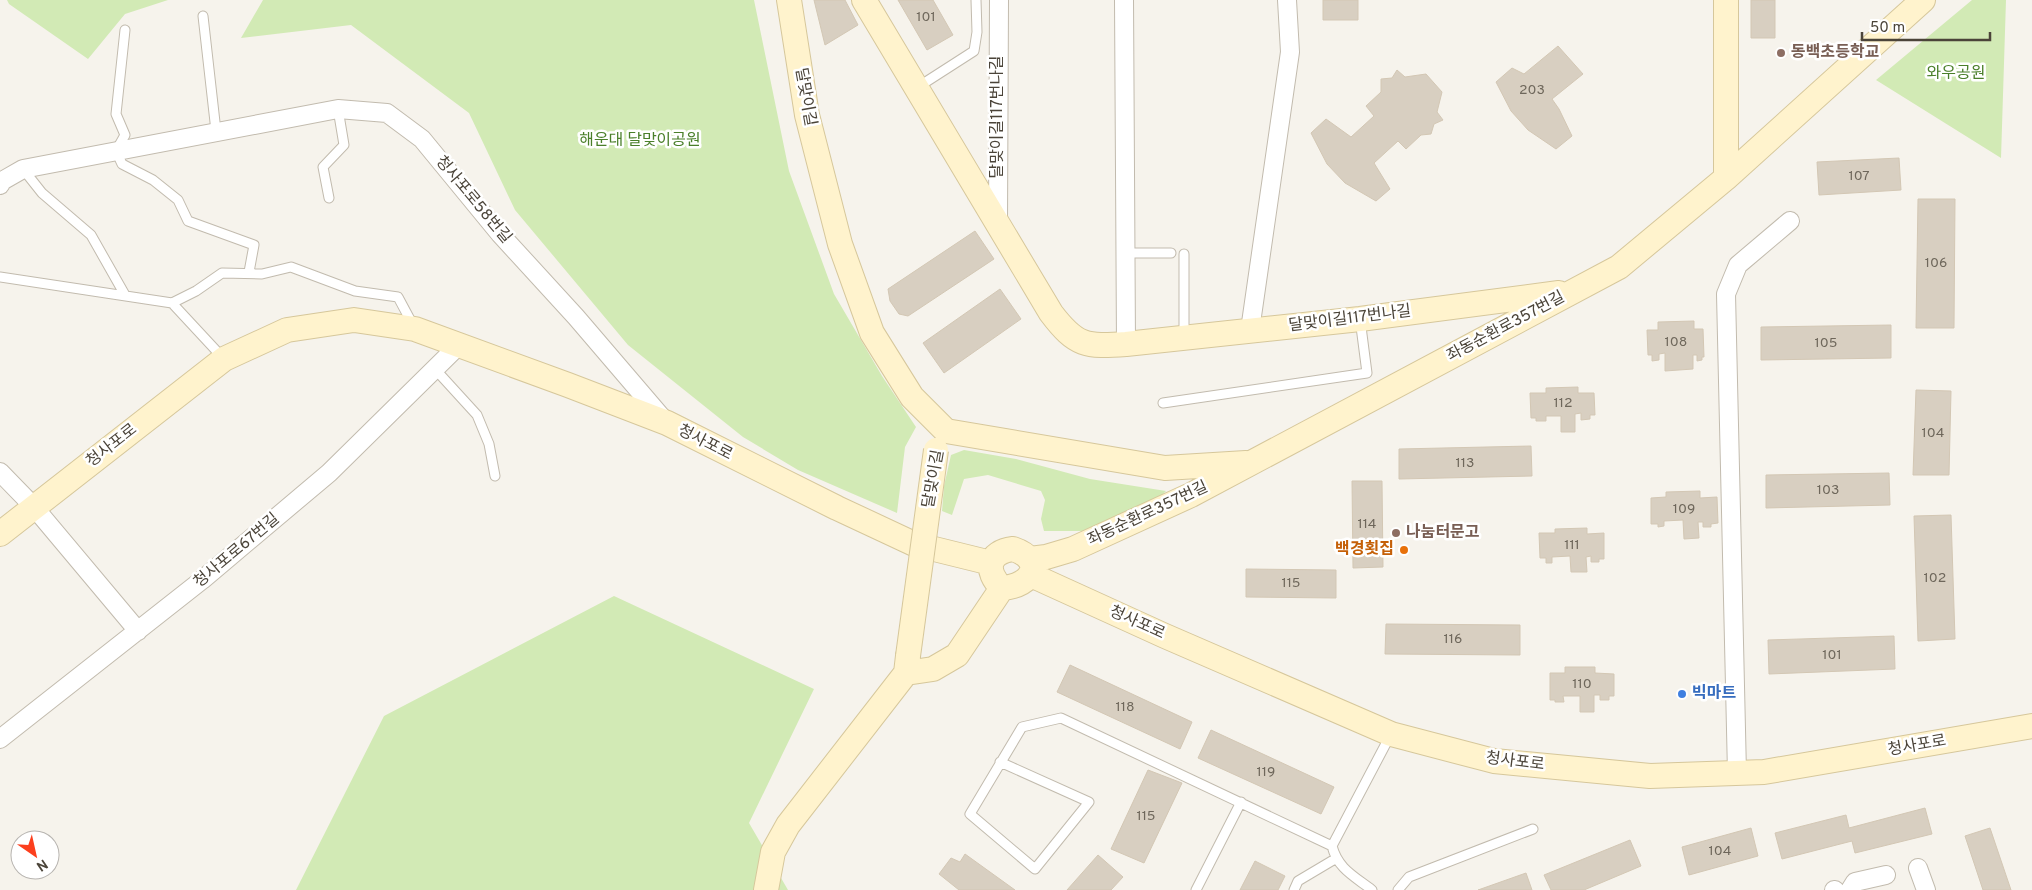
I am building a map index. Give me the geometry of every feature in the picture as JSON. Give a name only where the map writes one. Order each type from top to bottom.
[{"type":"street","name":"달맞이길","points":[[789,0],[812,134],[840,244],[872,333],[941,441],[907,664]]},
{"type":"street","points":[[864,0],[998,221]]},
{"type":"street","name":"달맞이길117번나길","points":[[999,0],[998,221],[1052,313],[1063,328],[1080,341],[1098,346],[1126,344],[1360,319],[1573,291]]},
{"type":"street","points":[[1124,0],[1126,344]]},
{"type":"street","points":[[1250,330],[1290,52],[1287,0]]},
{"type":"street","points":[[1726,0],[1726,178]]},
{"type":"street","name":"좌동순환로357번길","points":[[1030,567],[1046,557],[1073,549],[1191,495],[1256,462],[1619,267],[1726,178],[1923,0]]},
{"type":"street","name":"청사포로58번길","points":[[0,184],[23,169],[216,131],[338,109],[387,113],[422,139],[500,234],[576,317],[667,424]]},
{"type":"street","points":[[1737,773],[1726,294],[1738,265],[1790,221]]},
{"type":"street","name":"청사포로","points":[[0,534],[224,359],[287,330],[354,320],[415,330],[667,424],[914,544],[991,563]]},
{"type":"street","name":"청사포로67번길","points":[[0,739],[202,580],[329,473],[459,345]]},
{"type":"street","points":[[941,441],[1165,468],[1256,462]]},
{"type":"street","points":[[0,472],[34,507],[138,631]]},
{"type":"street","points":[[766,890],[773,852],[788,825],[907,664],[933,669],[956,655],[1002,588],[1019,586],[1030,567],[1023,552],[1014,549],[1002,550],[995,556],[991,563],[991,572],[995,581],[1002,588]]},
{"type":"street","name":"청사포로","points":[[1030,567],[1165,636],[1391,734],[1494,761],[1650,776],[1764,772],[2032,726]]},
{"type":"street","points":[[1918,868],[1924,890]]},
{"type":"street","points":[[1850,890],[1855,882],[1886,875]]},
{"type":"lane","points":[[918,87],[974,51],[978,32],[976,0]]},
{"type":"lane","points":[[203,16],[216,131]]},
{"type":"lane","points":[[125,30],[116,114],[125,135],[116,151],[122,164],[152,180],[178,200],[188,221],[254,244],[249,272]]},
{"type":"lane","points":[[329,198],[323,167],[344,145],[338,109]]},
{"type":"lane","points":[[23,169],[42,193],[91,235],[125,295]]},
{"type":"lane","points":[[1126,253],[1171,253]]},
{"type":"lane","points":[[1184,254],[1184,338]]},
{"type":"lane","points":[[0,277],[172,303],[196,291],[222,273],[249,272],[262,274],[291,267],[354,290],[398,298],[415,330]]},
{"type":"lane","points":[[172,303],[224,359]]},
{"type":"lane","points":[[1163,403],[1367,373],[1360,319]]},
{"type":"lane","points":[[435,368],[477,415],[489,444],[495,476]]},
{"type":"lane","points":[[1000,762],[1089,802],[1035,869],[970,814],[1000,762],[1022,727],[1061,718],[1332,846]]},
{"type":"lane","points":[[1372,890],[1348,872],[1335,859],[1332,846],[1391,734]]},
{"type":"lane","points":[[1196,890],[1241,802]]},
{"type":"lane","points":[[1398,890],[1410,877],[1533,829]]},
{"type":"lane","points":[[1294,890],[1298,881],[1335,859]]},
{"type":"green space","points":[[7,0],[168,0],[125,14],[88,59],[9,4]]},
{"type":"green space","name":"해운대 달맞이공원","points":[[263,0],[754,0],[789,171],[834,294],[882,376],[916,427],[905,447],[897,513],[798,470],[743,437],[628,345],[515,210],[469,113],[351,25],[241,38]]},
{"type":"green space","name":"와우공원","points":[[1972,0],[2006,0],[2001,158],[1876,80]]},
{"type":"green space","points":[[964,450],[1016,459],[1090,479],[1166,491],[1159,498],[1085,531],[1044,531],[1041,519],[1045,500],[1041,491],[988,475],[964,479],[952,515],[942,511],[944,486],[951,455]]},
{"type":"green space","points":[[614,596],[814,689],[749,823],[788,890],[296,890],[384,716]]},
{"type":"building","points":[[814,0],[845,0],[858,25],[825,45]]},
{"type":"building","points":[[898,0],[933,0],[953,35],[927,50]]},
{"type":"building","points":[[1323,0],[1358,0],[1358,20],[1323,20]]},
{"type":"building","points":[[1751,0],[1775,0],[1775,38],[1751,38]]},
{"type":"building","points":[[1558,46],[1583,74],[1552,99],[1572,136],[1556,149],[1528,130],[1511,111],[1496,82],[1512,68],[1524,74]]},
{"type":"building","points":[[1397,70],[1405,77],[1426,74],[1442,92],[1437,112],[1443,120],[1434,124],[1431,134],[1421,135],[1406,149],[1398,141],[1374,163],[1390,189],[1376,201],[1345,183],[1327,164],[1311,133],[1326,119],[1351,137],[1374,116],[1366,106],[1381,92],[1381,79],[1392,78]]},
{"type":"building","points":[[1899,158],[1901,190],[1819,195],[1817,162]]},
{"type":"building","points":[[1918,199],[1955,199],[1954,328],[1916,328]]},
{"type":"building","points":[[975,231],[994,259],[908,316],[899,314],[890,301],[888,289]]},
{"type":"building","points":[[1000,289],[1021,319],[944,373],[923,343]]},
{"type":"building","points":[[1694,321],[1694,329],[1703,329],[1704,357],[1702,357],[1702,360],[1697,361],[1697,355],[1693,355],[1693,369],[1665,371],[1665,353],[1659,354],[1659,360],[1652,361],[1652,355],[1648,355],[1647,330],[1658,330],[1658,322]]},
{"type":"building","points":[[1891,325],[1891,358],[1761,360],[1761,327]]},
{"type":"building","points":[[1578,387],[1578,393],[1594,393],[1595,415],[1590,415],[1590,419],[1581,420],[1581,413],[1575,414],[1575,432],[1561,432],[1561,416],[1546,416],[1546,421],[1536,421],[1536,418],[1531,418],[1530,393],[1546,393],[1546,388]]},
{"type":"building","points":[[1916,390],[1951,391],[1949,475],[1913,475]]},
{"type":"building","points":[[1531,446],[1532,476],[1399,479],[1399,449]]},
{"type":"building","points":[[1889,473],[1890,505],[1766,508],[1766,475]]},
{"type":"building","points":[[1352,481],[1382,481],[1383,567],[1353,568]]},
{"type":"building","points":[[1700,491],[1700,498],[1717,497],[1718,523],[1711,524],[1711,527],[1703,527],[1703,522],[1698,522],[1699,538],[1684,539],[1683,520],[1664,521],[1664,526],[1658,527],[1658,524],[1651,524],[1651,498],[1666,497],[1666,492]]},
{"type":"building","points":[[1951,515],[1955,639],[1918,641],[1914,516]]},
{"type":"building","points":[[1587,528],[1587,534],[1604,533],[1604,559],[1599,559],[1599,562],[1591,562],[1591,556],[1586,557],[1587,572],[1571,572],[1570,556],[1552,557],[1552,563],[1546,563],[1546,558],[1540,558],[1539,533],[1555,533],[1555,529]]},
{"type":"building","points":[[1246,569],[1336,570],[1336,598],[1246,597]]},
{"type":"building","points":[[1386,624],[1520,625],[1520,655],[1385,654]]},
{"type":"building","points":[[1894,636],[1895,669],[1769,674],[1768,640]]},
{"type":"building","points":[[1070,665],[1192,722],[1180,749],[1057,692]]},
{"type":"building","points":[[1565,667],[1595,667],[1595,673],[1614,674],[1614,696],[1609,696],[1609,700],[1600,700],[1600,695],[1594,695],[1594,712],[1580,712],[1580,696],[1563,696],[1564,702],[1550,700],[1550,673],[1565,673]]},
{"type":"building","points":[[1211,730],[1334,787],[1321,814],[1198,758]]},
{"type":"building","points":[[1148,770],[1182,783],[1144,863],[1111,849]]},
{"type":"building","points":[[1925,808],[1932,834],[1855,853],[1852,841],[1782,859],[1775,833],[1846,815],[1849,828]]},
{"type":"building","points":[[1751,828],[1758,856],[1689,875],[1682,847]]},
{"type":"building","points":[[1990,828],[2011,890],[1983,890],[1965,836]]},
{"type":"building","points":[[1630,840],[1641,866],[1584,890],[1551,890],[1544,875]]},
{"type":"building","points":[[965,854],[1015,890],[959,890],[939,874],[951,858],[960,862]]},
{"type":"building","points":[[1098,855],[1123,877],[1111,890],[1067,890]]},
{"type":"building","points":[[1255,861],[1285,876],[1278,890],[1240,890]]},
{"type":"building","points":[[1526,873],[1532,890],[1478,890]]},
{"type":"place","name":"동백초등학교","points":[[1781,53]]},
{"type":"place","name":"나눔터문고","points":[[1396,533]]},
{"type":"place","name":"백경횟집","points":[[1404,550]]},
{"type":"place","name":"빅마트","points":[[1682,694]]}]
